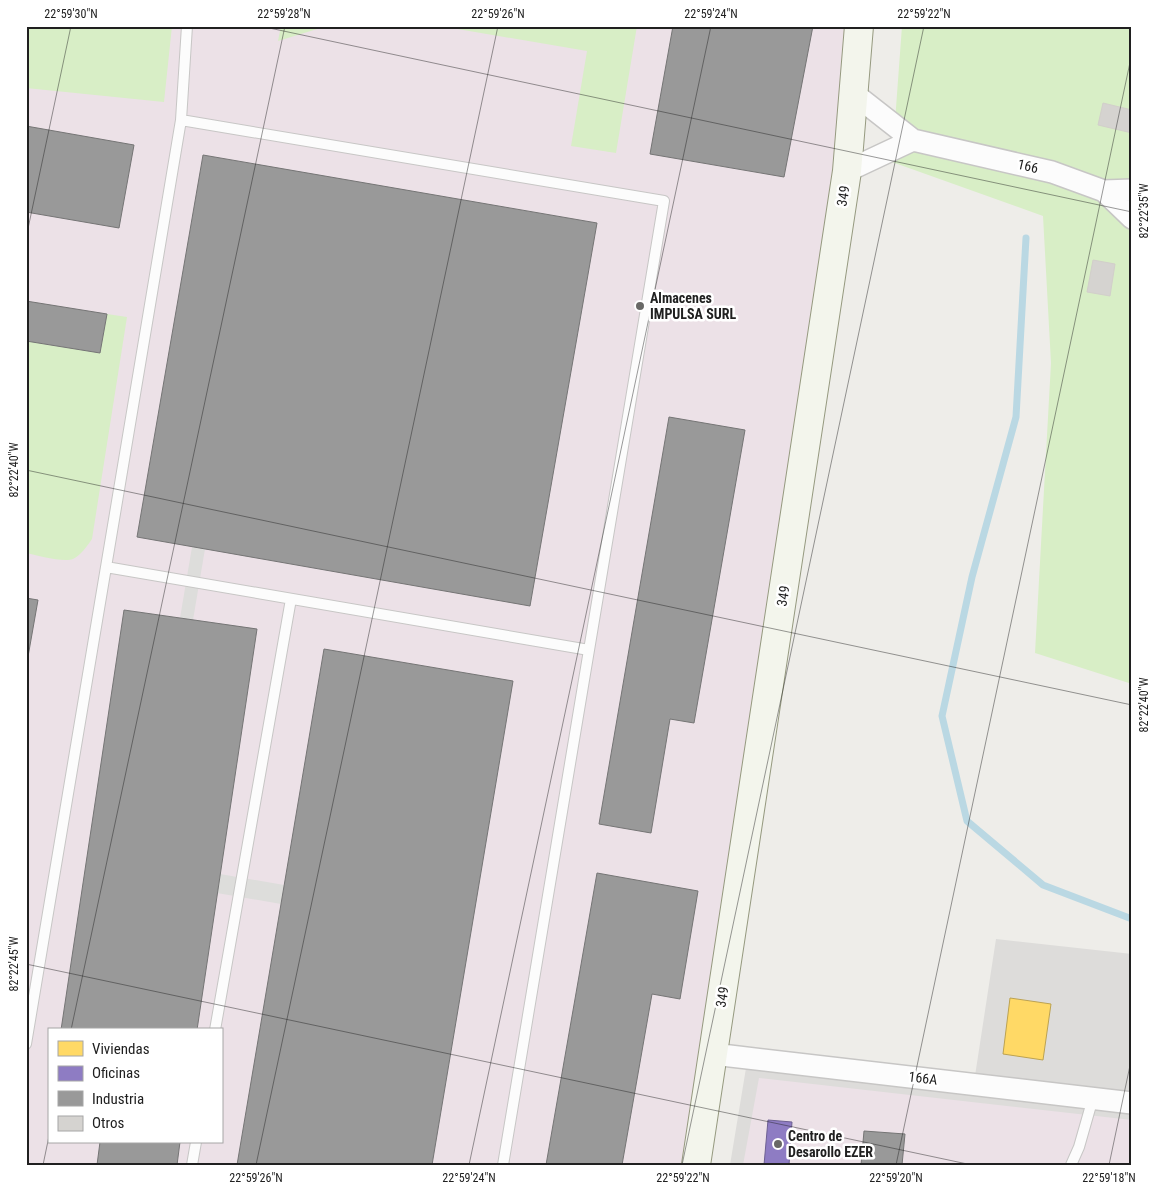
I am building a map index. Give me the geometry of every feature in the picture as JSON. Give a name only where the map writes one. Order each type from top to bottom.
[{"type":"street","name":"349","points":[[696,1165],[847,171],[859,26]]},
{"type":"street","name":"166","points":[[853,93],[913,140],[1052,172],[1104,192],[1132,218]]},
{"type":"street","points":[[847,171],[913,140]]},
{"type":"street","points":[[1104,192],[1132,190]]},
{"type":"street","name":"166A","points":[[713,1054],[1132,1103]]},
{"type":"lane","points":[[26,1044],[181,120],[187,26]]},
{"type":"lane","points":[[181,120],[664,201],[503,1165]]},
{"type":"lane","points":[[106,567],[589,650]]},
{"type":"lane","points":[[215,1028],[291,598]]},
{"type":"lane","points":[[1071,1165],[1079,1147],[1094,1098]]},
{"type":"lane","points":[[192,1165],[196,1144]]},
{"type":"shaded area","points":[[26,26],[859,26],[688,1165],[26,1165]]},
{"type":"shaded area","points":[[996,939],[1132,954],[1132,1165],[730,1165],[747,1062],[973,1089]]},
{"type":"shaded area","points":[[759,1078],[1132,1120],[1132,1165],[743,1165]]},
{"type":"green space","points":[[26,26],[172,26],[164,102],[26,88]]},
{"type":"green space","points":[[281,26],[327,26],[278,41]]},
{"type":"green space","points":[[440,26],[637,26],[616,153],[571,146],[587,51]]},
{"type":"green space","points":[[902,26],[1132,26],[1132,684],[1035,653],[1051,363],[1043,216],[892,162]]},
{"type":"green space","points":[[107,314],[127,317],[92,539],[78,555],[69,560],[26,553],[26,341],[100,353]]},
{"type":"pier","points":[[192,547],[205,549],[193,620],[180,618]]},
{"type":"pier","points":[[220,874],[284,885],[281,904],[217,893]]},
{"type":"building: Viviendas","points":[[1010,998],[1051,1004],[1043,1060],[1003,1054]]},
{"type":"building: Oficinas","name":"Centro de Desarollo EZER","points":[[768,1120],[792,1122],[789,1165],[764,1165]]},
{"type":"building: Industria","points":[[673,26],[813,26],[784,177],[650,154]]},
{"type":"building: Industria","points":[[26,126],[134,145],[119,228],[26,212]]},
{"type":"building: Industria","points":[[203,155],[597,223],[530,606],[137,537]]},
{"type":"building: Industria","points":[[26,301],[107,314],[100,353],[26,341]]},
{"type":"building: Industria","points":[[669,417],[745,430],[694,723],[670,719],[651,833],[599,824]]},
{"type":"building: Industria","points":[[26,598],[38,600],[26,668]]},
{"type":"building: Industria","points":[[124,610],[257,629],[197,1028],[61,1028]]},
{"type":"building: Industria","points":[[324,649],[513,681],[432,1165],[237,1165]]},
{"type":"building: Industria","points":[[597,873],[698,891],[680,999],[652,994],[622,1165],[546,1165]]},
{"type":"building: Industria","points":[[864,1131],[905,1134],[902,1165],[861,1165]]},
{"type":"building: Industria","points":[[100,1144],[180,1144],[177,1165],[97,1165]]},
{"type":"building: Otros","points":[[1103,103],[1132,110],[1132,133],[1098,125]]},
{"type":"building: Otros","points":[[1093,260],[1115,264],[1110,296],[1087,292]]},
{"type":"waterway","points":[[1026,238],[1016,417],[972,577],[942,716],[967,821],[1043,885],[1132,919]]},
{"type":"place","name":"Almacenes IMPULSA SURL","points":[[640,306]]},
{"type":"place","name":"Centro de Desarollo EZER","points":[[778,1144]]}]
